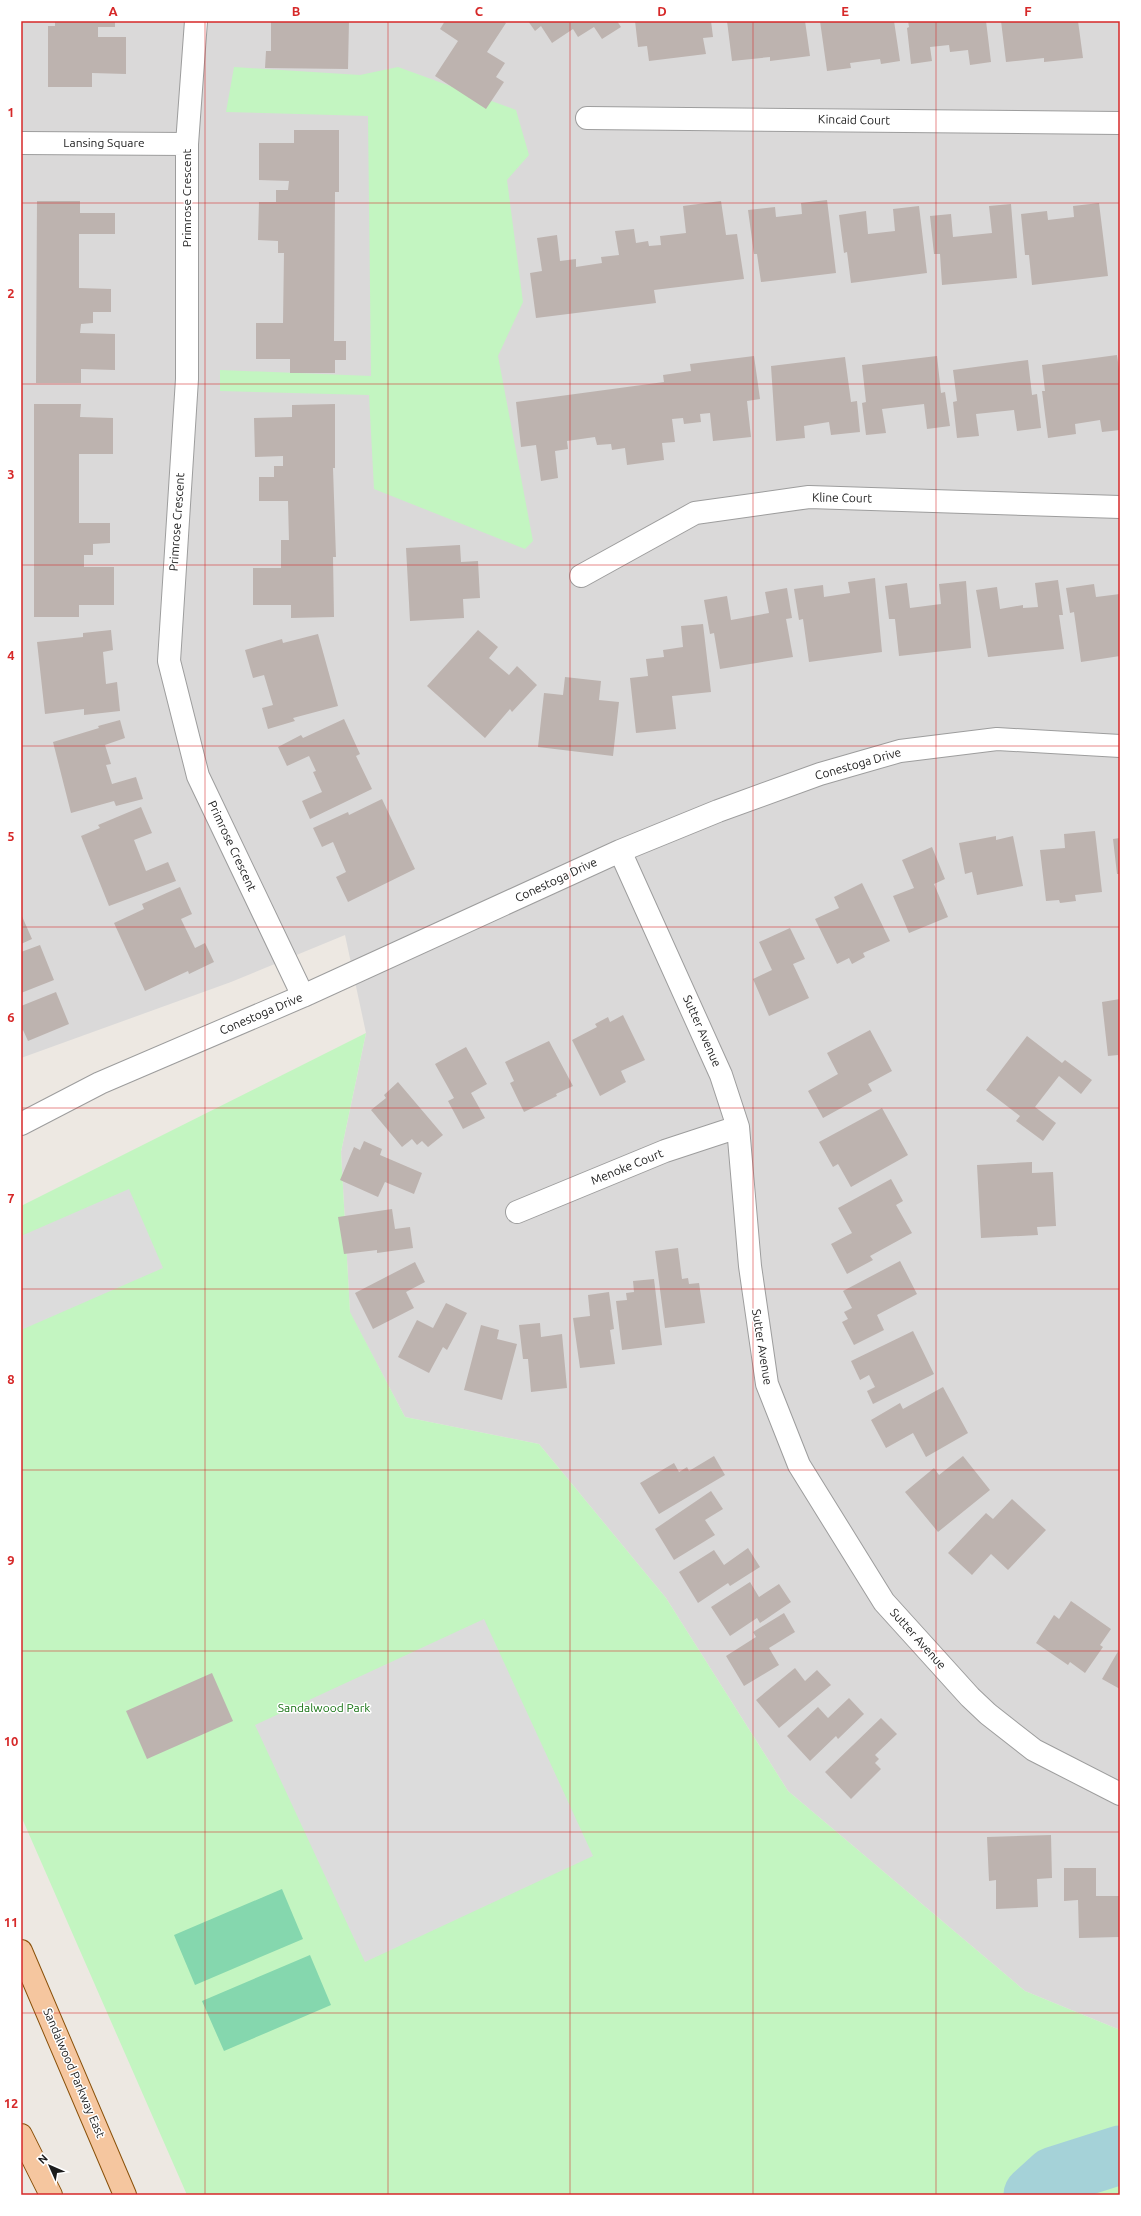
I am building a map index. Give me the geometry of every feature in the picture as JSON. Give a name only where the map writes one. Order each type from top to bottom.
[{"type":"main road","name":"Sandalwood Parkway East","points":[[21,1951],[125,2195]]},
{"type":"main road","points":[[21,2135],[51,2195]]},
{"type":"street","name":"Primrose Crescent","points":[[196,21],[187,144],[187,379],[168,661],[198,776],[303,996]]},
{"type":"street","name":"Kincaid Court","points":[[587,118],[1120,123]]},
{"type":"street","name":"Lansing Square","points":[[21,143],[187,144]]},
{"type":"street","name":"Kline Court","points":[[581,576],[695,513],[809,497],[1120,507]]},
{"type":"street","name":"Conestoga Drive","points":[[21,1124],[100,1083],[303,996],[620,851],[718,811],[820,774],[900,751],[997,739],[1120,746]]},
{"type":"street","name":"Sutter Avenue","points":[[620,851],[710,1047],[738,1127],[750,1266],[767,1384],[799,1465],[884,1602],[970,1696],[988,1714],[1034,1750],[1120,1794]]},
{"type":"street","name":"Menoke Court","points":[[517,1212],[665,1151],[738,1127]]},
{"type":"shaded area","points":[[21,21],[1120,21],[1120,2030],[1025,1991],[788,1791],[666,1598],[539,1444],[405,1417],[350,1313],[341,1152],[366,1033],[345,935],[231,982],[21,1058]]},
{"type":"shaded area","points":[[129,1189],[163,1268],[21,1330],[21,1236]]},
{"type":"shaded area","points":[[484,1619],[593,1856],[365,1962],[255,1725]]},
{"type":"green space","points":[[234,67],[360,75],[398,67],[516,110],[529,155],[507,180],[523,302],[498,356],[533,541],[525,549],[374,489],[369,395],[220,391],[220,370],[371,376],[368,116],[226,112]]},
{"type":"green space","name":"Sandalwood Park","points":[[366,1033],[341,1152],[350,1312],[405,1417],[539,1444],[666,1598],[788,1791],[1025,1991],[1120,2030],[1120,2195],[187,2195],[21,1816],[21,1206]]},
{"type":"green space","points":[[282,1889],[303,1939],[195,1985],[174,1935]]},
{"type":"green space","points":[[310,1955],[331,2005],[224,2051],[202,2001]]},
{"type":"building","points":[[55,21],[115,21],[115,27],[98,27],[98,37],[126,37],[126,74],[92,73],[92,87],[48,87],[48,26],[55,26]]},
{"type":"building","points":[[271,21],[349,21],[348,69],[265,68],[266,51],[271,51]]},
{"type":"building","points":[[445,21],[503,21],[506,23],[487,52],[505,63],[496,77],[504,82],[486,109],[435,76],[458,41],[440,29]]},
{"type":"building","points":[[528,21],[617,21],[621,27],[602,39],[594,27],[578,37],[573,29],[552,43],[541,26],[535,31]]},
{"type":"building","points":[[635,21],[711,21],[713,37],[703,38],[706,54],[649,61],[647,46],[638,47]]},
{"type":"building","points":[[727,21],[805,21],[810,56],[770,61],[770,57],[732,61]]},
{"type":"building","points":[[820,21],[894,21],[900,61],[881,64],[880,59],[850,63],[851,68],[827,71]]},
{"type":"building","points":[[908,21],[986,21],[991,62],[970,65],[968,50],[950,52],[949,45],[930,47],[932,61],[911,64],[907,28],[909,27]]},
{"type":"building","points":[[1001,21],[1078,21],[1083,58],[1044,62],[1044,58],[1006,62]]},
{"type":"building","points":[[294,130],[339,130],[339,192],[335,192],[334,341],[346,341],[346,360],[335,360],[335,373],[290,373],[290,359],[256,359],[256,323],[283,323],[284,253],[278,253],[278,241],[258,240],[259,202],[276,202],[276,190],[288,190],[289,181],[259,180],[259,143],[294,143]]},
{"type":"building","points":[[827,200],[836,273],[761,282],[757,254],[754,254],[748,210],[775,207],[776,217],[802,214],[801,203]]},
{"type":"building","points":[[37,201],[80,201],[80,213],[115,213],[115,234],[79,234],[79,288],[111,289],[111,312],[93,312],[93,323],[81,324],[80,333],[115,334],[115,370],[81,369],[81,383],[36,383]]},
{"type":"building","points":[[721,201],[726,235],[737,234],[744,279],[654,290],[656,303],[536,318],[530,273],[542,271],[537,238],[557,235],[560,261],[576,259],[576,267],[602,263],[601,257],[619,255],[615,231],[634,229],[636,243],[648,241],[649,246],[661,245],[660,236],[686,233],[683,206]]},
{"type":"building","points":[[1099,203],[1108,276],[1032,285],[1029,255],[1025,255],[1021,214],[1047,211],[1048,220],[1074,217],[1073,206]]},
{"type":"building","points":[[1011,204],[1017,278],[942,285],[940,254],[934,254],[930,216],[951,214],[953,237],[992,233],[989,206]]},
{"type":"building","points":[[919,206],[927,273],[851,283],[847,252],[844,253],[839,215],[866,211],[868,234],[895,231],[893,209]]},
{"type":"building","points":[[1117,355],[1120,376],[1120,430],[1102,432],[1100,420],[1075,424],[1076,434],[1048,438],[1042,391],[1045,391],[1042,365]]},
{"type":"building","points":[[754,356],[760,399],[747,401],[751,437],[713,441],[710,413],[700,414],[701,422],[684,424],[683,418],[672,419],[675,442],[662,443],[664,460],[627,465],[625,448],[612,450],[611,444],[597,445],[595,437],[567,441],[568,449],[555,451],[558,478],[541,481],[536,445],[521,447],[516,402],[664,382],[663,375],[691,371],[690,364]]},
{"type":"building","points":[[937,356],[941,393],[945,392],[950,426],[927,429],[924,404],[882,409],[886,433],[866,435],[862,403],[866,402],[862,365]]},
{"type":"building","points":[[845,357],[851,402],[857,401],[860,432],[831,435],[829,422],[804,426],[805,438],[776,441],[771,366]]},
{"type":"building","points":[[1028,360],[1032,395],[1037,394],[1041,428],[1017,431],[1014,410],[976,414],[979,436],[957,438],[953,402],[957,401],[953,370]]},
{"type":"building","points":[[34,404],[81,404],[80,417],[113,418],[113,454],[79,454],[79,523],[110,523],[110,543],[93,544],[93,555],[84,555],[84,567],[114,567],[114,605],[79,605],[79,617],[34,617]]},
{"type":"building","points":[[335,404],[335,468],[333,468],[336,557],[333,557],[334,617],[291,618],[291,605],[253,605],[253,568],[281,568],[281,540],[289,540],[288,501],[259,501],[259,477],[274,477],[274,466],[283,466],[283,456],[255,457],[254,418],[292,417],[292,405]]},
{"type":"building","points":[[460,545],[461,562],[478,561],[480,598],[463,599],[464,618],[410,621],[406,548]]},
{"type":"building","points":[[875,578],[882,652],[809,662],[803,619],[799,620],[794,589],[823,585],[824,597],[850,593],[848,582]]},
{"type":"building","points":[[1058,580],[1063,615],[1059,615],[1064,649],[988,657],[976,590],[997,587],[1000,609],[1023,605],[1023,608],[1038,607],[1035,583]]},
{"type":"building","points":[[966,581],[971,648],[899,656],[895,619],[889,619],[885,586],[907,583],[910,608],[941,604],[939,584]]},
{"type":"building","points":[[1094,584],[1096,597],[1120,594],[1120,656],[1081,662],[1074,612],[1070,613],[1066,588]]},
{"type":"building","points":[[787,588],[792,618],[786,619],[793,657],[720,669],[714,633],[710,634],[704,600],[727,596],[731,620],[769,613],[765,592]]},
{"type":"building","points":[[703,624],[711,692],[672,696],[676,729],[636,733],[630,678],[648,676],[646,659],[664,657],[663,650],[683,647],[681,626]]},
{"type":"building","points":[[111,630],[113,650],[103,652],[106,684],[117,682],[120,711],[84,715],[84,709],[45,714],[37,642],[83,637],[83,633]]},
{"type":"building","points":[[478,630],[498,647],[489,658],[509,675],[517,666],[537,685],[512,712],[510,709],[485,738],[427,686]]},
{"type":"building","points":[[318,634],[338,706],[293,718],[295,721],[268,729],[262,708],[273,705],[264,675],[253,678],[245,650],[282,639],[283,643]]},
{"type":"building","points":[[565,677],[601,681],[599,700],[619,702],[613,756],[538,747],[544,693],[563,695]]},
{"type":"building","points":[[344,719],[360,754],[356,756],[372,789],[310,819],[302,801],[322,792],[313,772],[316,771],[309,756],[287,766],[278,747],[301,735],[303,738]]},
{"type":"building","points":[[120,720],[125,738],[105,745],[111,764],[106,765],[112,784],[136,777],[143,799],[116,806],[114,801],[71,813],[53,742]]},
{"type":"building","points":[[382,799],[415,869],[348,902],[336,877],[346,872],[333,842],[322,847],[313,828],[348,812],[349,815]]},
{"type":"building","points":[[141,807],[152,833],[134,840],[146,871],[168,862],[176,881],[109,906],[81,836],[100,828],[98,825]]},
{"type":"building","points":[[1095,831],[1102,892],[1075,895],[1076,901],[1060,903],[1059,900],[1046,901],[1040,850],[1065,848],[1064,834]]},
{"type":"building","points":[[996,836],[996,840],[1013,836],[1023,886],[977,895],[972,872],[965,874],[959,843]]},
{"type":"building","points":[[1120,838],[1120,874],[1117,874],[1113,839]]},
{"type":"building","points":[[932,847],[945,879],[934,884],[948,917],[909,933],[893,896],[914,888],[902,860]]},
{"type":"building","points":[[862,883],[890,941],[863,953],[865,957],[852,964],[849,958],[837,964],[815,919],[839,908],[834,897]]},
{"type":"building","points":[[180,887],[192,914],[181,919],[195,948],[205,943],[214,962],[189,974],[188,971],[145,991],[114,923],[144,909],[142,904]]},
{"type":"building","points":[[21,914],[32,939],[21,944]]},
{"type":"building","points":[[790,928],[805,959],[793,964],[809,998],[769,1016],[753,979],[772,970],[759,942]]},
{"type":"building","points":[[40,945],[54,980],[21,993],[21,952]]},
{"type":"building","points":[[56,992],[69,1024],[28,1041],[23,1030],[21,1031],[21,1006]]},
{"type":"building","points":[[1120,999],[1119,1064],[1118,1055],[1108,1056],[1102,1002]]},
{"type":"building","points":[[623,1015],[645,1060],[621,1071],[626,1082],[600,1096],[572,1040],[597,1027],[595,1024],[608,1017],[610,1022]]},
{"type":"building","points":[[870,1030],[892,1071],[868,1084],[872,1091],[823,1118],[808,1091],[838,1074],[827,1053]]},
{"type":"building","points":[[1027,1036],[1062,1063],[1065,1060],[1092,1080],[1081,1094],[1059,1076],[1035,1107],[1056,1123],[1043,1141],[1016,1121],[1020,1116],[986,1090]]},
{"type":"building","points":[[549,1041],[573,1086],[556,1094],[557,1096],[524,1112],[510,1083],[514,1081],[505,1062]]},
{"type":"building","points":[[466,1047],[487,1084],[471,1093],[485,1118],[463,1129],[448,1101],[454,1098],[435,1064]]},
{"type":"building","points":[[398,1082],[443,1135],[428,1147],[422,1141],[417,1145],[412,1139],[402,1147],[371,1110],[386,1098],[384,1095]]},
{"type":"building","points":[[882,1108],[908,1155],[851,1187],[838,1164],[833,1167],[819,1142]]},
{"type":"building","points":[[364,1141],[382,1149],[380,1155],[422,1173],[414,1194],[385,1182],[378,1197],[340,1180],[354,1147],[360,1150]]},
{"type":"building","points":[[1032,1162],[1032,1173],[1053,1172],[1056,1226],[1037,1227],[1038,1235],[981,1238],[977,1165]]},
{"type":"building","points":[[891,1179],[903,1201],[896,1205],[912,1233],[870,1256],[873,1260],[847,1274],[831,1244],[852,1233],[838,1208]]},
{"type":"building","points":[[392,1209],[395,1229],[410,1227],[413,1248],[377,1253],[377,1250],[344,1254],[338,1217]]},
{"type":"building","points":[[678,1248],[682,1279],[688,1278],[689,1284],[699,1283],[705,1323],[665,1328],[655,1251]]},
{"type":"building","points":[[900,1261],[917,1294],[877,1315],[884,1330],[854,1345],[842,1322],[848,1319],[844,1312],[852,1308],[843,1291]]},
{"type":"building","points":[[415,1262],[425,1282],[406,1292],[414,1308],[373,1329],[355,1293]]},
{"type":"building","points":[[654,1279],[662,1345],[622,1350],[616,1301],[627,1300],[626,1293],[634,1292],[633,1281]]},
{"type":"building","points":[[609,1292],[614,1329],[610,1330],[615,1364],[580,1368],[573,1318],[590,1316],[588,1295]]},
{"type":"building","points":[[446,1303],[467,1313],[447,1350],[443,1347],[429,1373],[398,1357],[417,1320],[433,1328]]},
{"type":"building","points":[[540,1323],[541,1337],[562,1334],[567,1388],[531,1392],[528,1359],[523,1359],[519,1325]]},
{"type":"building","points":[[481,1325],[499,1330],[497,1339],[517,1344],[502,1400],[464,1390]]},
{"type":"building","points":[[913,1331],[934,1374],[873,1404],[867,1391],[875,1387],[869,1375],[860,1380],[851,1361]]},
{"type":"building","points":[[943,1387],[968,1433],[926,1457],[913,1433],[886,1448],[871,1420],[900,1403],[903,1409]]},
{"type":"building","points":[[714,1456],[725,1475],[659,1514],[640,1483],[674,1463],[679,1472],[687,1467],[689,1471]]},
{"type":"building","points":[[963,1456],[990,1490],[938,1532],[905,1492],[934,1468],[939,1475]]},
{"type":"building","points":[[711,1491],[723,1509],[705,1520],[715,1535],[674,1560],[655,1529]]},
{"type":"building","points":[[1012,1499],[1046,1530],[1008,1570],[991,1554],[972,1575],[948,1553],[986,1513],[993,1519]]},
{"type":"building","points":[[748,1548],[760,1567],[730,1586],[728,1583],[698,1603],[679,1572],[714,1550],[724,1565]]},
{"type":"building","points":[[750,1582],[759,1597],[779,1584],[791,1602],[760,1623],[757,1618],[730,1636],[711,1607]]},
{"type":"building","points":[[1071,1601],[1111,1629],[1100,1645],[1103,1647],[1085,1673],[1070,1662],[1068,1665],[1036,1643],[1054,1615],[1059,1619]]},
{"type":"building","points":[[784,1613],[795,1632],[769,1648],[779,1665],[744,1686],[726,1656],[756,1637],[753,1632]]},
{"type":"building","points":[[1120,1648],[1120,1689],[1102,1679]]},
{"type":"building","points":[[795,1668],[805,1681],[817,1670],[831,1685],[779,1728],[756,1700]]},
{"type":"building","points":[[212,1673],[233,1721],[147,1759],[126,1711]]},
{"type":"building","points":[[849,1698],[864,1714],[838,1739],[836,1736],[810,1761],[787,1736],[818,1707],[828,1718]]},
{"type":"building","points":[[881,1718],[897,1734],[875,1755],[879,1759],[875,1763],[881,1769],[851,1799],[825,1772]]},
{"type":"building","points":[[1051,1835],[1052,1878],[1037,1879],[1038,1907],[996,1909],[996,1880],[989,1881],[987,1837]]},
{"type":"building","points":[[1064,1868],[1096,1868],[1096,1896],[1119,1896],[1119,1937],[1079,1938],[1078,1900],[1064,1901]]},
{"type":"waterway","points":[[1033,2195],[1054,2176],[1120,2155]]}]
